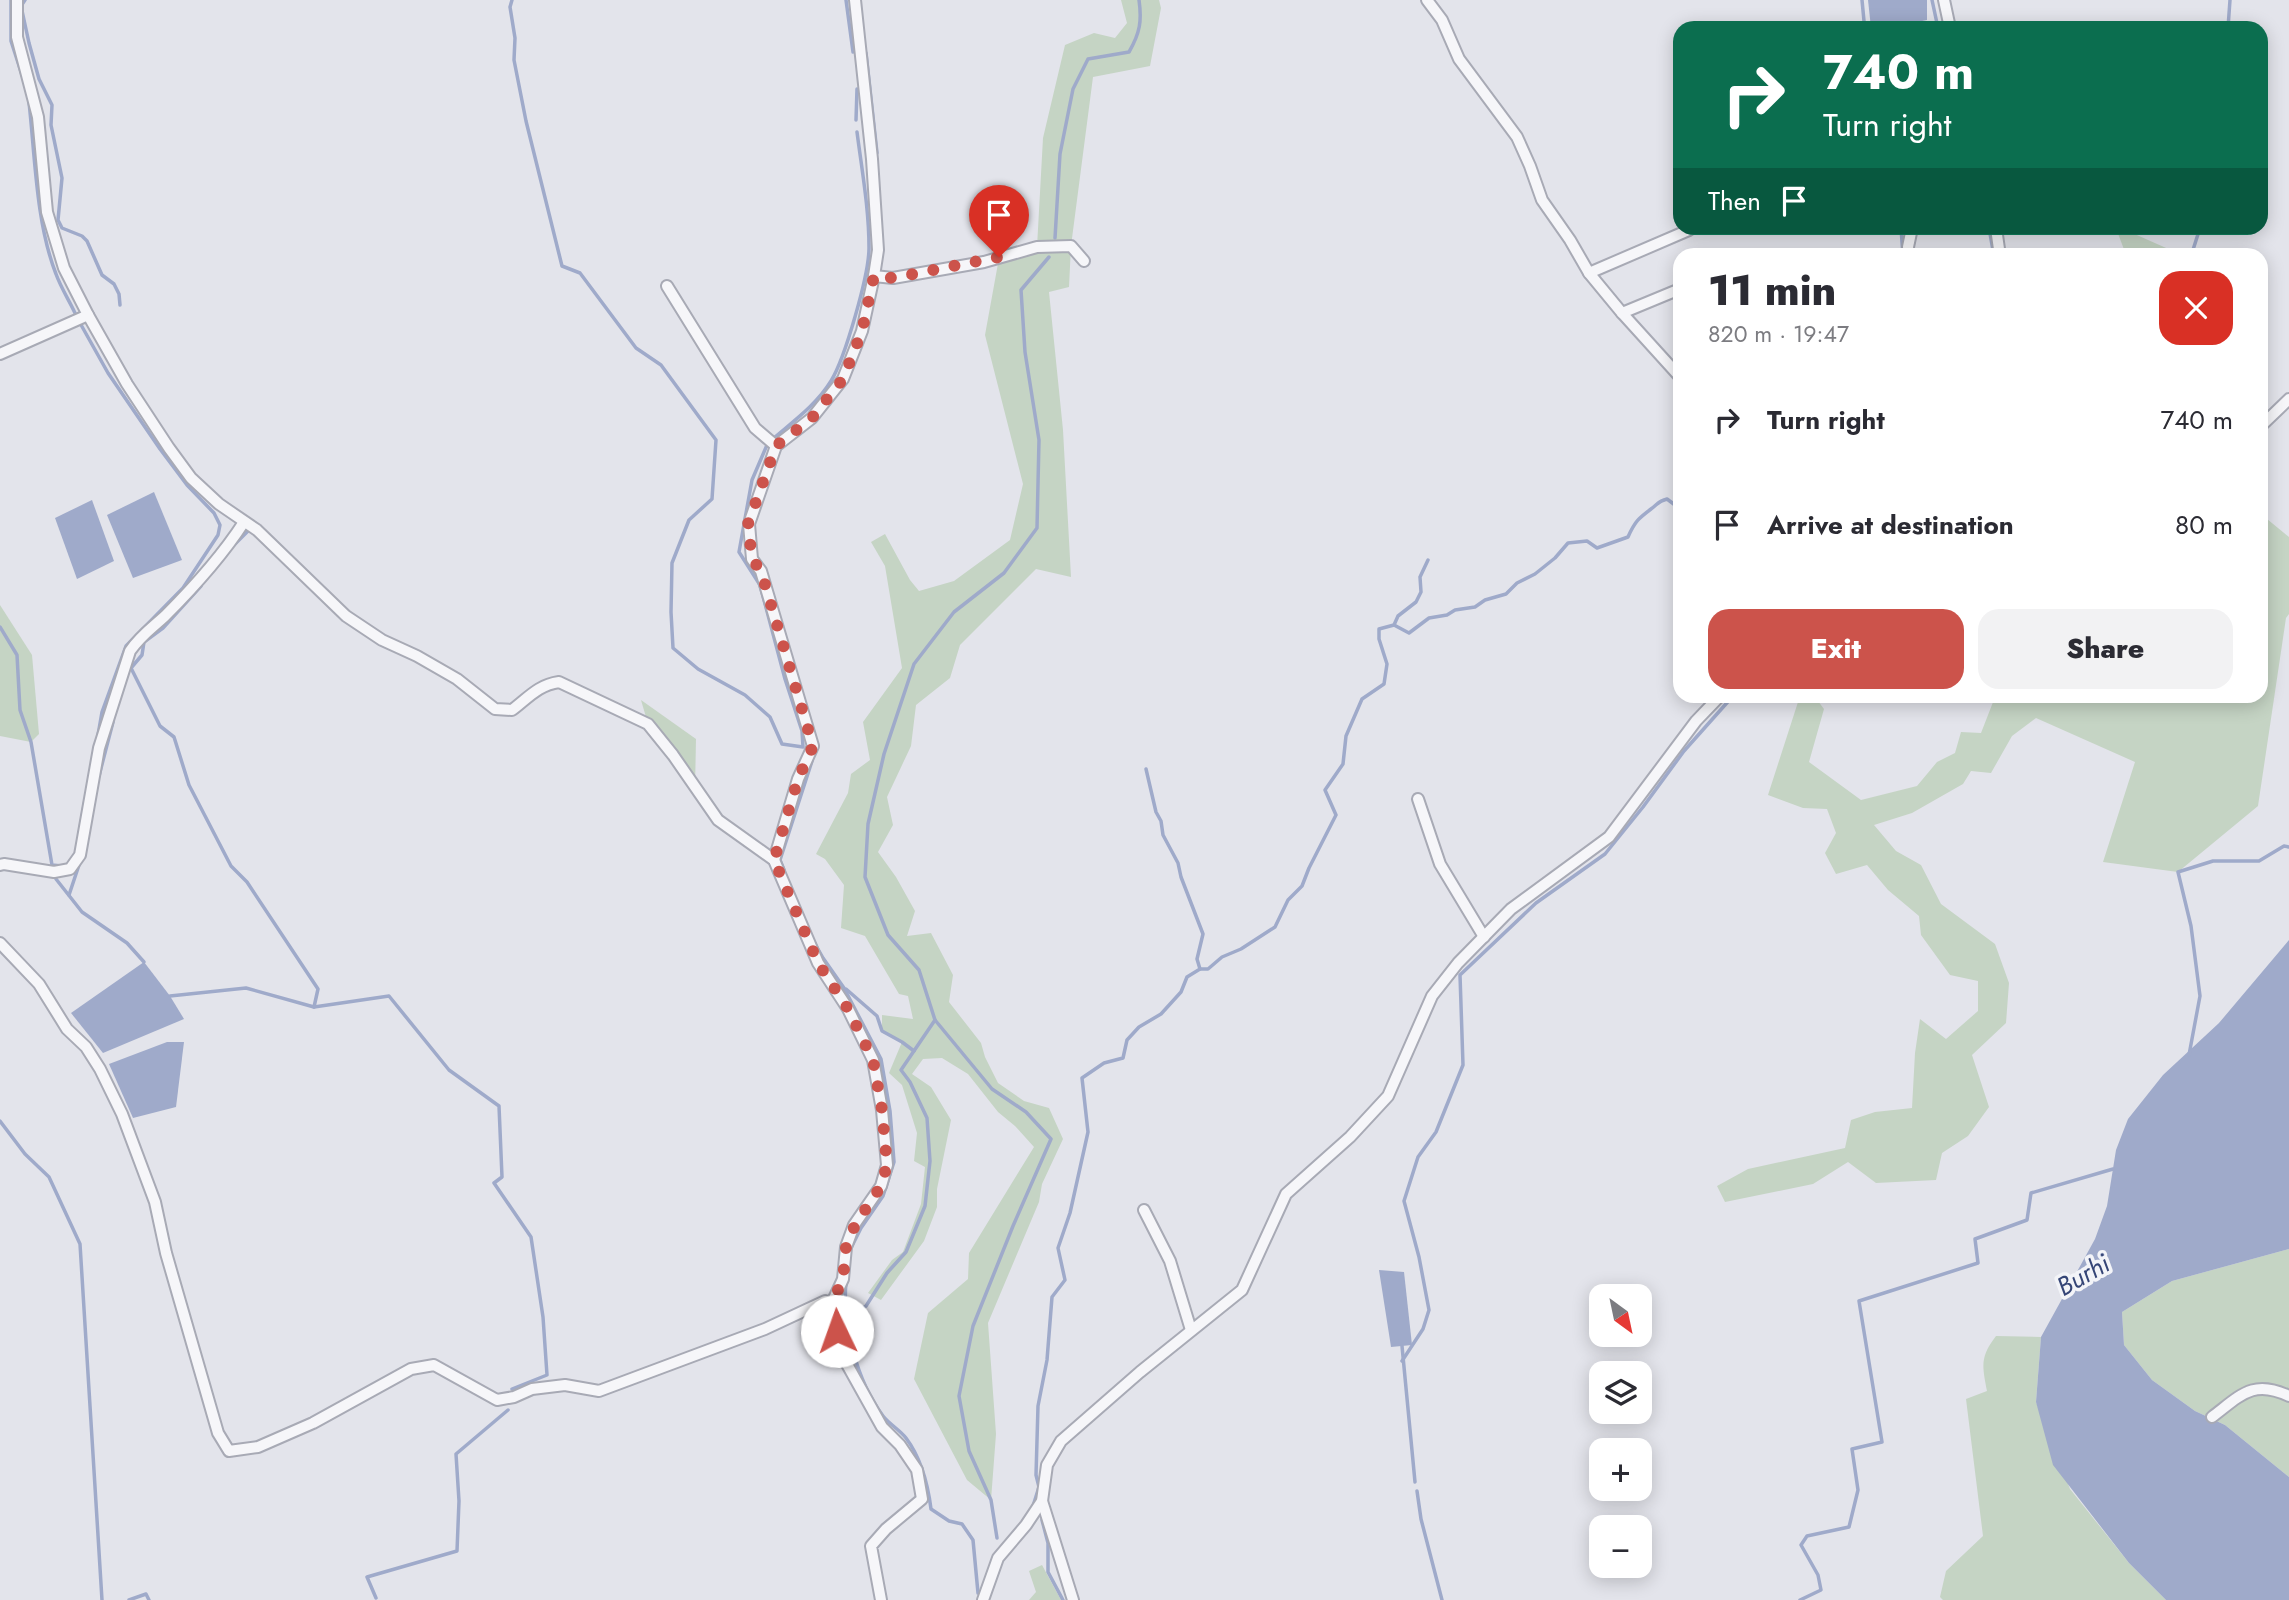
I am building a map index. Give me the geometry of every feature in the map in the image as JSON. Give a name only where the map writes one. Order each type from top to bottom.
[{"type":"street","points":[[17,0],[17,37],[38,117],[47,212],[64,268],[127,384],[191,478],[219,504],[257,530],[346,616],[382,640],[417,656],[457,680],[495,709],[512,710],[536,689],[548,683],[559,682],[648,723],[718,820],[774,860],[818,963],[848,1009],[873,1060],[882,1110],[887,1165],[881,1186],[855,1225],[846,1247],[843,1279],[831,1305],[843,1357],[882,1427],[900,1445],[917,1470],[922,1499],[886,1529],[871,1546],[881,1600]]},
{"type":"street","points":[[774,860],[798,779],[813,746],[761,571],[752,559],[748,524],[776,446],[812,418],[843,379],[862,331],[874,276],[878,250],[872,159],[855,0]]},
{"type":"street","points":[[1427,0],[1442,20],[1459,59],[1517,137],[1542,200],[1589,273],[1673,369]]},
{"type":"street","points":[[1944,0],[1948,21]]},
{"type":"street","points":[[1589,273],[1677,235]]},
{"type":"street","points":[[874,276],[893,278],[984,262],[1037,247],[1071,246],[1084,261]]},
{"type":"street","points":[[667,286],[755,428],[776,446]]},
{"type":"street","points":[[1622,313],[1673,292]]},
{"type":"street","points":[[0,354],[88,315]]},
{"type":"street","points":[[2268,419],[2289,399]]},
{"type":"street","points":[[0,865],[54,872],[70,869],[80,855],[99,748],[130,651],[139,637],[164,617],[187,593],[230,543],[244,522]]},
{"type":"street","points":[[1073,1600],[1042,1501],[1047,1465],[1060,1441],[1242,1290],[1286,1194],[1350,1138],[1388,1096],[1432,996],[1458,963],[1511,909],[1609,837],[1696,721],[1713,703]]},
{"type":"street","points":[[1418,799],[1440,864],[1484,937]]},
{"type":"street","points":[[0,943],[39,984],[67,1029],[86,1046],[122,1114],[155,1202],[166,1254],[218,1433],[229,1451],[258,1447],[313,1423],[411,1369],[434,1364],[497,1400],[533,1389],[565,1385],[599,1391],[765,1329],[808,1307],[825,1301],[831,1305]]},
{"type":"street","points":[[1144,1210],[1170,1261],[1191,1330]]},
{"type":"street","points":[[2212,1417],[2250,1390],[2271,1387],[2289,1396]]},
{"type":"street","points":[[983,1600],[998,1558],[1042,1501]]},
{"type":"green space","points":[[1121,0],[1159,0],[1161,8],[1150,66],[1093,77],[1071,246],[1069,287],[1049,292],[1063,430],[1071,577],[1036,569],[960,645],[950,678],[916,705],[911,746],[887,797],[893,825],[878,852],[915,911],[907,936],[931,933],[953,975],[949,1002],[981,1043],[998,1083],[1024,1101],[1049,1108],[1063,1139],[1042,1184],[1039,1202],[988,1323],[996,1434],[991,1500],[967,1480],[914,1379],[928,1313],[968,1279],[969,1253],[1034,1147],[998,1112],[968,1074],[942,1058],[923,1059],[912,1074],[931,1087],[951,1120],[937,1189],[937,1207],[924,1241],[881,1300],[868,1293],[892,1260],[903,1252],[921,1204],[925,1167],[914,1161],[917,1133],[902,1085],[889,1073],[902,1042],[882,1031],[882,1015],[913,1019],[908,996],[899,994],[865,936],[841,928],[844,885],[825,859],[816,854],[848,793],[851,774],[870,760],[863,722],[902,668],[885,566],[871,542],[885,534],[919,591],[954,581],[1010,540],[1023,484],[985,335],[999,258],[1037,247],[1043,138],[1065,45],[1094,33],[1115,38],[1127,23]]},
{"type":"green space","points":[[2119,235],[2137,235],[2166,248],[2123,248]]},
{"type":"green space","points":[[2268,520],[2289,537],[2289,614],[2286,618],[2258,806],[2178,872],[2103,862],[2135,762],[2036,718],[2012,736],[1991,773],[1971,771],[1963,784],[1912,813],[1874,825],[1896,851],[1921,865],[1941,904],[1995,944],[2009,983],[2006,1023],[1972,1055],[1989,1107],[1968,1136],[1942,1153],[1936,1180],[1876,1183],[1848,1162],[1813,1184],[1725,1202],[1717,1186],[1748,1169],[1845,1148],[1851,1120],[1875,1112],[1912,1108],[1920,1019],[1946,1039],[1978,1011],[1978,981],[1950,975],[1921,935],[1919,916],[1888,890],[1867,865],[1836,874],[1825,853],[1836,833],[1827,809],[1803,808],[1768,795],[1798,703],[1820,703],[1824,709],[1809,762],[1861,800],[1917,786],[1937,762],[1955,753],[1961,732],[1981,733],[1993,703],[2268,703]]},
{"type":"green space","points":[[0,605],[32,655],[39,734],[31,742],[0,736]]},
{"type":"green space","points":[[641,700],[696,739],[695,789],[648,724]]},
{"type":"green space","points":[[2289,1249],[2289,1477],[2225,1425],[2195,1411],[2152,1380],[2124,1345],[2122,1312],[2172,1281]]},
{"type":"green space","points":[[1996,1336],[2041,1337],[2036,1402],[2070,1489],[2129,1563],[2166,1600],[1943,1600],[1940,1597],[1946,1571],[1983,1536],[1966,1399],[1987,1391],[1984,1362],[1987,1350]]},
{"type":"green space","points":[[1042,1565],[1061,1600],[1029,1600],[1036,1592],[1029,1571]]},
{"type":"water","points":[[1868,0],[1927,0],[1927,20],[1870,21]]},
{"type":"water","points":[[154,492],[182,560],[133,578],[107,515]]},
{"type":"water","points":[[92,500],[114,561],[77,579],[55,518]]},
{"type":"water","name":"Burhi","points":[[2289,940],[2289,1249],[2172,1281],[2122,1312],[2124,1345],[2152,1380],[2195,1411],[2225,1425],[2289,1477],[2289,1600],[2166,1600],[2129,1563],[2053,1465],[2036,1402],[2041,1337],[2095,1239],[2107,1206],[2116,1150],[2128,1119],[2163,1075],[2219,1023]]},
{"type":"water","points":[[144,962],[184,1019],[103,1053],[71,1013]]},
{"type":"water","points":[[167,1042],[184,1042],[176,1107],[133,1118],[109,1064]]},
{"type":"water","points":[[1379,1270],[1404,1272],[1412,1345],[1391,1347]]},
{"type":"waterway","points":[[11,0],[11,41],[23,78]]},
{"type":"waterway","points":[[25,0],[21,6],[29,43],[39,79],[52,105],[51,125],[62,178],[58,220],[62,228],[82,236],[87,241],[102,275],[114,284],[120,305]]},
{"type":"waterway","points":[[512,0],[510,7],[515,38],[514,60],[526,121],[562,266],[580,273],[636,348],[661,365],[716,440],[712,499],[689,520],[672,563],[673,648],[698,669],[745,695],[770,717],[782,744],[803,747],[802,731],[760,585],[739,552],[752,480],[767,445]]},
{"type":"waterway","points":[[846,0],[853,52]]},
{"type":"waterway","points":[[1055,238],[1060,154],[1073,89],[1088,59],[1129,52],[1139,27],[1139,0]]},
{"type":"waterway","points":[[1862,0],[1864,21]]},
{"type":"waterway","points":[[1932,0],[1936,21]]},
{"type":"waterway","points":[[2228,21],[2230,0]]},
{"type":"waterway","points":[[866,53],[877,153]]},
{"type":"waterway","points":[[856,120],[857,89]]},
{"type":"waterway","points":[[29,102],[44,233],[56,274],[75,313]]},
{"type":"waterway","points":[[775,437],[798,418],[831,381],[843,354],[861,296],[868,261],[869,233],[857,132]]},
{"type":"waterway","points":[[1902,235],[1902,248]]},
{"type":"waterway","points":[[1990,235],[1993,248]]},
{"type":"waterway","points":[[2194,248],[2198,235]]},
{"type":"waterway","points":[[997,1538],[991,1500],[969,1451],[959,1396],[973,1326],[1051,1139],[1026,1112],[992,1089],[935,1020],[919,970],[888,935],[865,877],[868,824],[884,754],[914,664],[954,612],[1004,573],[1037,528],[1039,440],[1025,352],[1021,290],[1049,257]]},
{"type":"waterway","points":[[80,323],[108,373],[160,449],[187,485],[214,513],[220,525],[218,535],[183,588],[126,646],[102,712],[98,735]]},
{"type":"waterway","points":[[1394,625],[1409,633],[1429,618],[1475,607],[1485,600],[1506,594],[1517,583],[1535,574],[1555,558],[1568,543],[1587,541],[1597,548],[1628,537],[1638,520],[1660,502],[1667,499],[1673,504]]},
{"type":"waterway","points":[[234,545],[249,530]]},
{"type":"waterway","points":[[1033,1506],[1039,1487],[1036,1475],[1038,1406],[1047,1360],[1052,1297],[1065,1280],[1058,1248],[1070,1213],[1088,1132],[1082,1078],[1104,1063],[1123,1058],[1127,1040],[1139,1027],[1161,1014],[1181,992],[1187,977],[1200,969],[1208,969],[1222,957],[1241,949],[1275,927],[1288,900],[1302,886],[1336,815],[1325,790],[1343,764],[1346,736],[1362,699],[1384,684],[1387,664],[1379,639],[1379,629],[1394,625],[1398,616],[1416,602],[1421,592],[1420,577],[1428,560]]},
{"type":"waterway","points":[[201,586],[163,628],[144,642],[142,655],[131,668],[160,726],[174,737],[189,785],[231,866],[247,882],[318,989],[314,1007]]},
{"type":"waterway","points":[[0,627],[17,655],[20,710],[31,742],[52,865],[62,866]]},
{"type":"waterway","points":[[1402,1361],[1423,1329],[1429,1310],[1419,1257],[1404,1201],[1418,1157],[1436,1132],[1463,1065],[1460,975],[1536,903],[1605,854],[1684,751],[1727,703]]},
{"type":"waterway","points":[[99,776],[113,722]]},
{"type":"waterway","points":[[784,870],[780,860],[812,761]]},
{"type":"waterway","points":[[1146,769],[1163,835],[1178,863],[1203,934],[1197,959],[1200,969]]},
{"type":"waterway","points":[[79,834],[85,800]]},
{"type":"waterway","points":[[2189,1055],[2200,996],[2191,926],[2178,872],[2213,861],[2259,861],[2284,846],[2289,847]]},
{"type":"waterway","points":[[69,895],[79,865]]},
{"type":"waterway","points":[[56,879],[82,912],[127,943],[144,962]]},
{"type":"waterway","points":[[814,942],[844,988],[881,1059],[890,1111],[894,1162],[883,1196],[850,1250]]},
{"type":"waterway","points":[[170,996],[246,988],[314,1007],[389,996],[449,1070],[499,1106],[502,1177],[494,1183],[531,1237],[543,1317],[547,1375],[512,1389]]},
{"type":"waterway","points":[[846,989],[877,1016],[882,1031],[914,1051]]},
{"type":"waterway","points":[[846,1319],[866,1306],[887,1273],[906,1252],[925,1206],[930,1161],[927,1118],[910,1082],[901,1070],[935,1020]]},
{"type":"waterway","points":[[0,1121],[25,1154],[49,1177],[80,1244],[102,1600]]},
{"type":"waterway","points":[[1800,1600],[1821,1590],[1818,1575],[1801,1545],[1807,1536],[1849,1527],[1858,1490],[1852,1449],[1882,1442],[1859,1301],[1978,1263],[1975,1239],[2027,1220],[2031,1193],[2113,1169]]},
{"type":"waterway","points":[[846,1282],[846,1316],[859,1370],[883,1416],[904,1435],[916,1454],[926,1481],[931,1509],[949,1521],[962,1524],[973,1540],[978,1593]]},
{"type":"waterway","points":[[1402,1346],[1415,1482]]},
{"type":"waterway","points":[[376,1598],[367,1577],[457,1551],[459,1501],[456,1454],[508,1410]]},
{"type":"waterway","points":[[1417,1491],[1421,1519],[1442,1600]]},
{"type":"waterway","points":[[1042,1520],[1048,1543],[1048,1572],[1063,1600]]},
{"type":"waterway","points":[[129,1600],[146,1594],[149,1600]]},
{"type":"route","points":[[837,1331],[831,1305],[843,1279],[846,1247],[855,1225],[881,1186],[887,1165],[882,1110],[873,1060],[848,1009],[818,963],[774,860],[789,817],[798,779],[813,746],[761,571],[752,559],[748,524],[776,446],[812,418],[843,379],[862,331],[874,276],[893,278],[999,257]]}]
